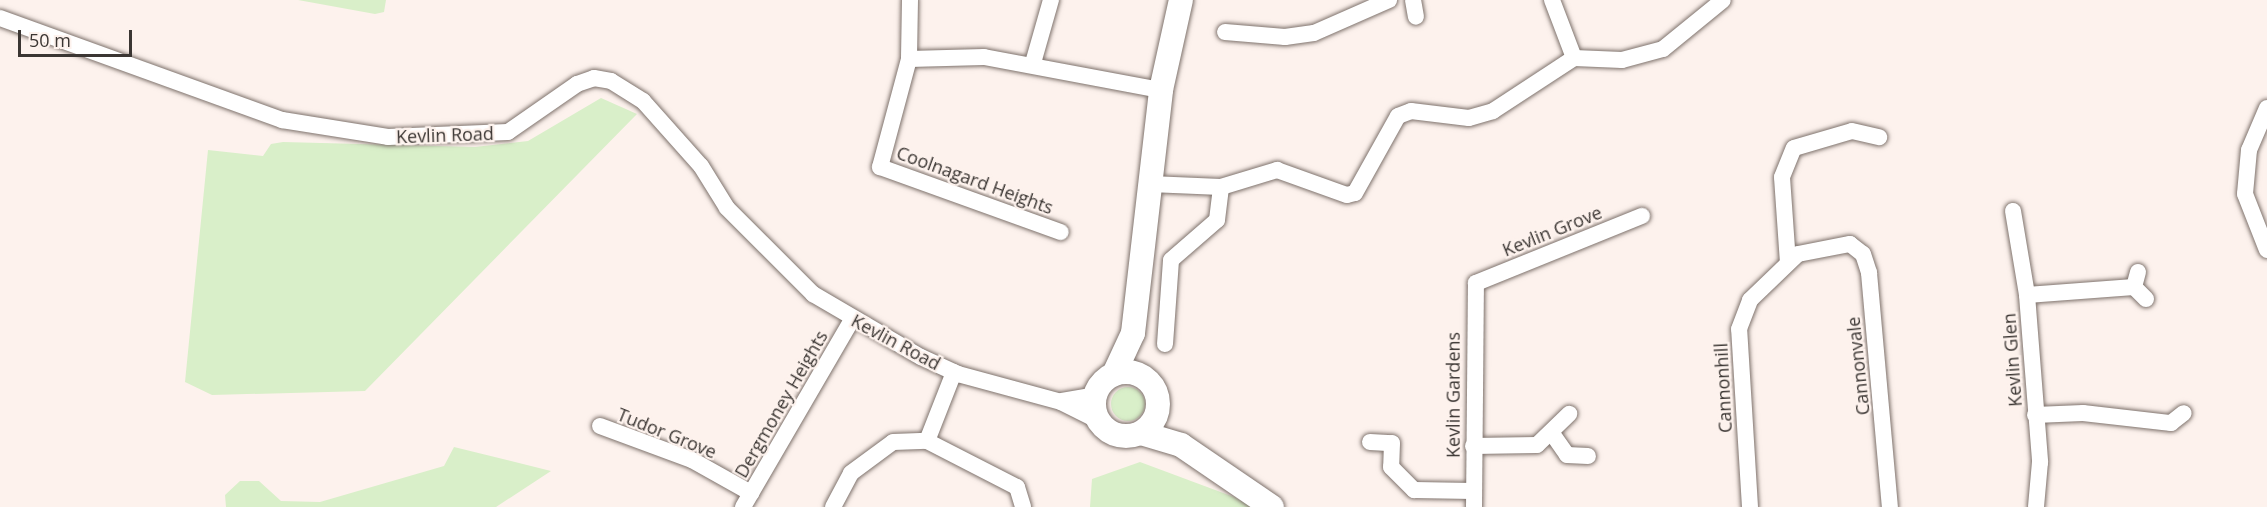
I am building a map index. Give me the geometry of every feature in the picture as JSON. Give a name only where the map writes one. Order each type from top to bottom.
[{"type":"street","name":"Coolnagard Heights","points":[[910,0],[909,59],[880,167],[1061,232]]},
{"type":"street","points":[[1033,63],[1051,0]]},
{"type":"street","points":[[1181,0],[1161,90],[1133,333],[1114,374],[1095,395],[1099,422],[1116,435],[1141,433],[1181,445],[1272,507]]},
{"type":"street","points":[[1225,32],[1285,37],[1314,33],[1389,0]]},
{"type":"street","points":[[1413,0],[1416,17]]},
{"type":"street","points":[[1552,0],[1574,58]]},
{"type":"street","points":[[1150,184],[1221,187],[1277,170],[1347,195],[1354,193],[1398,116],[1411,111],[1469,118],[1493,111],[1574,58],[1622,60],[1663,50],[1723,0]]},
{"type":"street","name":"Kevlin Road","points":[[0,18],[282,120],[388,137],[508,132],[577,84],[603,78],[644,101],[764,248],[852,320],[954,372],[1061,402],[1099,422]]},
{"type":"street","points":[[909,59],[984,57],[1033,63],[1161,90]]},
{"type":"street","points":[[2267,108],[2249,150],[2245,194],[2267,250]]},
{"type":"street","points":[[1788,263],[1782,177],[1794,148],[1852,131],[1880,137]]},
{"type":"street","points":[[1165,344],[1171,260],[1217,220],[1221,187]]},
{"type":"street","name":"Kevlin Glen","points":[[2013,210],[2027,295],[2035,415],[2036,507]]},
{"type":"street","name":"Kevlin Grove","points":[[1476,283],[1642,216]]},
{"type":"street","name":"Cannonhill","points":[[1750,507],[1739,329],[1750,300],[1798,254],[1835,245]]},
{"type":"street","name":"Cannonvale","points":[[1835,245],[1859,248],[1869,273],[1890,507]]},
{"type":"street","name":"Kevlin Gardens","points":[[1474,499],[1476,283]]},
{"type":"street","points":[[2027,295],[2139,286]]},
{"type":"street","name":"Dergmoney Heights","points":[[747,500],[852,320]]},
{"type":"street","points":[[1133,333],[1145,377],[1156,389],[1159,407],[1181,445]]},
{"type":"street","points":[[927,441],[954,372]]},
{"type":"street","points":[[1114,374],[1145,377]]},
{"type":"street","name":"Kevlin Road","points":[[1061,402],[1095,395]]},
{"type":"street","points":[[1141,433],[1159,407]]},
{"type":"street","points":[[2035,415],[2083,413],[2178,424]]},
{"type":"street","points":[[1473,446],[1537,446],[1569,414]]},
{"type":"street","name":"Tudor Grove","points":[[600,426],[692,460],[747,500]]},
{"type":"street","points":[[1551,432],[1567,455],[1588,456]]},
{"type":"street","points":[[833,507],[850,472],[893,442],[927,441],[1017,487],[1023,507]]},
{"type":"street","points":[[1370,442],[1392,442],[1391,467],[1414,490],[1474,499]]},
{"type":"green space","points":[[298,0],[386,0],[384,12],[375,14]]},
{"type":"green space","points":[[601,98],[637,114],[365,391],[212,395],[185,382],[208,150],[263,156],[271,144],[283,142],[475,147],[528,141]]},
{"type":"green space","points":[[1128,387],[1140,392],[1145,404],[1140,416],[1128,421],[1116,416],[1111,404],[1116,392]]},
{"type":"green space","points":[[454,447],[551,471],[496,507],[226,507],[225,495],[240,481],[259,481],[281,501],[320,502],[444,466]]},
{"type":"green space","points":[[1140,462],[1234,497],[1253,507],[1090,507],[1092,479]]}]
